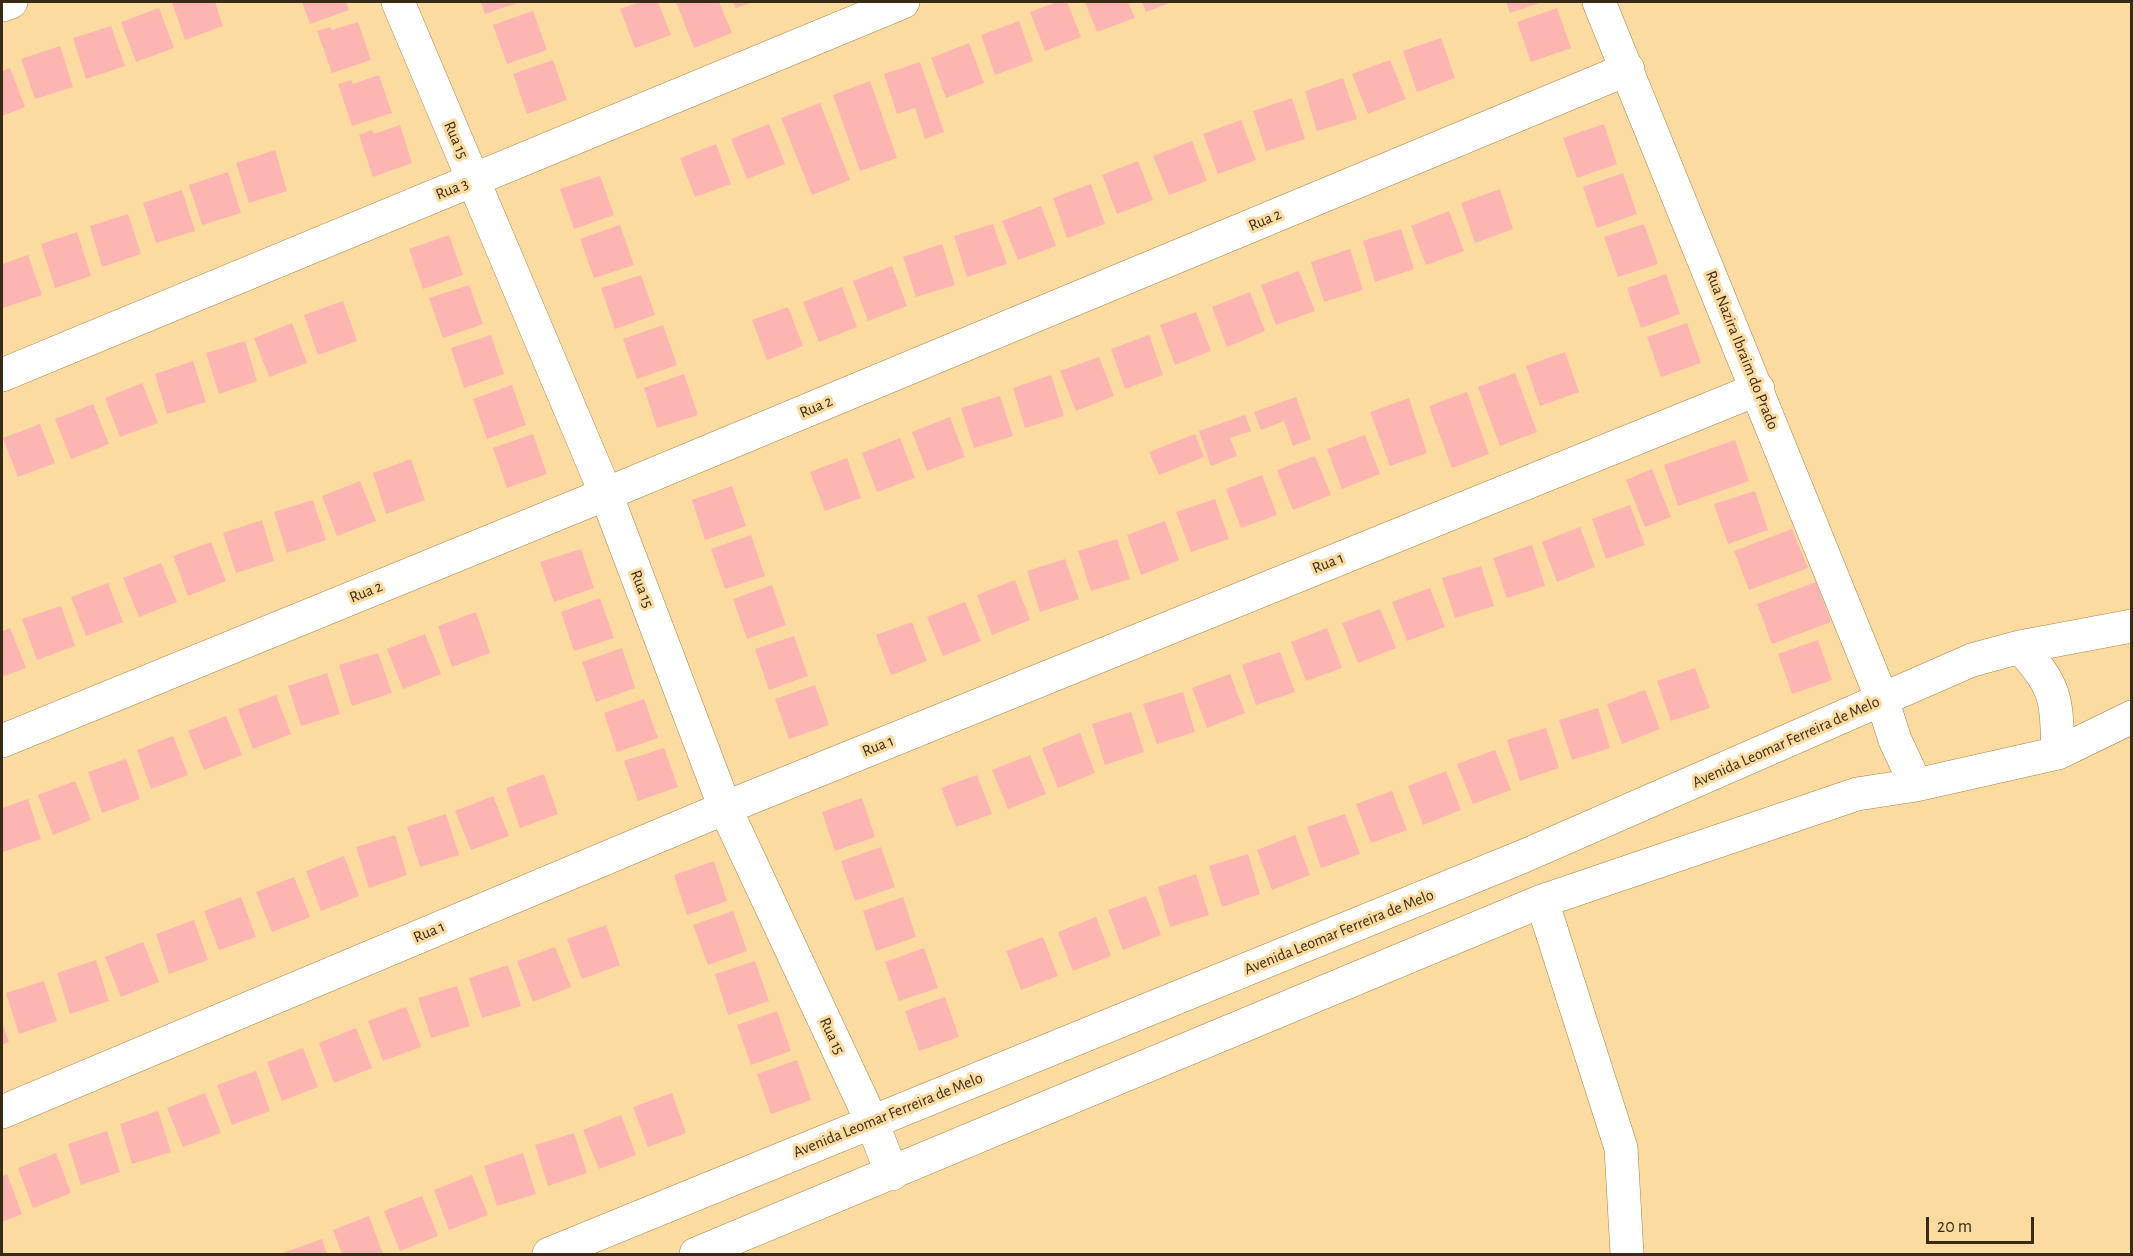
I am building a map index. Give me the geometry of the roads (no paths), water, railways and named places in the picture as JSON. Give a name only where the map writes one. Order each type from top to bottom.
[{"type":"street","points":[[2,5],[11,2]]},
{"type":"street","name":"Rua 15","points":[[398,2],[606,494],[725,808],[872,1122],[892,1174]]},
{"type":"street","name":"Rua 3","points":[[2,375],[903,2]]},
{"type":"street","name":"Rua Nazira Ibraim do Prado","points":[[1599,2],[1758,389],[1882,699],[1895,740],[1916,785]]},
{"type":"street","name":"Rua 2","points":[[2,741],[606,494],[1628,69]]},
{"type":"street","name":"Rua 1","points":[[2,1112],[725,808],[1758,389]]},
{"type":"street","name":"Avenida Leomar Ferreira de Melo","points":[[549,1254],[1524,856],[1972,660],[2020,647],[2132,626]]},
{"type":"street","points":[[2020,647],[2046,678],[2056,702],[2058,753]]},
{"type":"street","points":[[696,1254],[1542,901],[1857,794],[1916,785],[2058,753],[2132,717]]},
{"type":"street","points":[[1542,901],[1621,1148],[1628,1254]]}]
